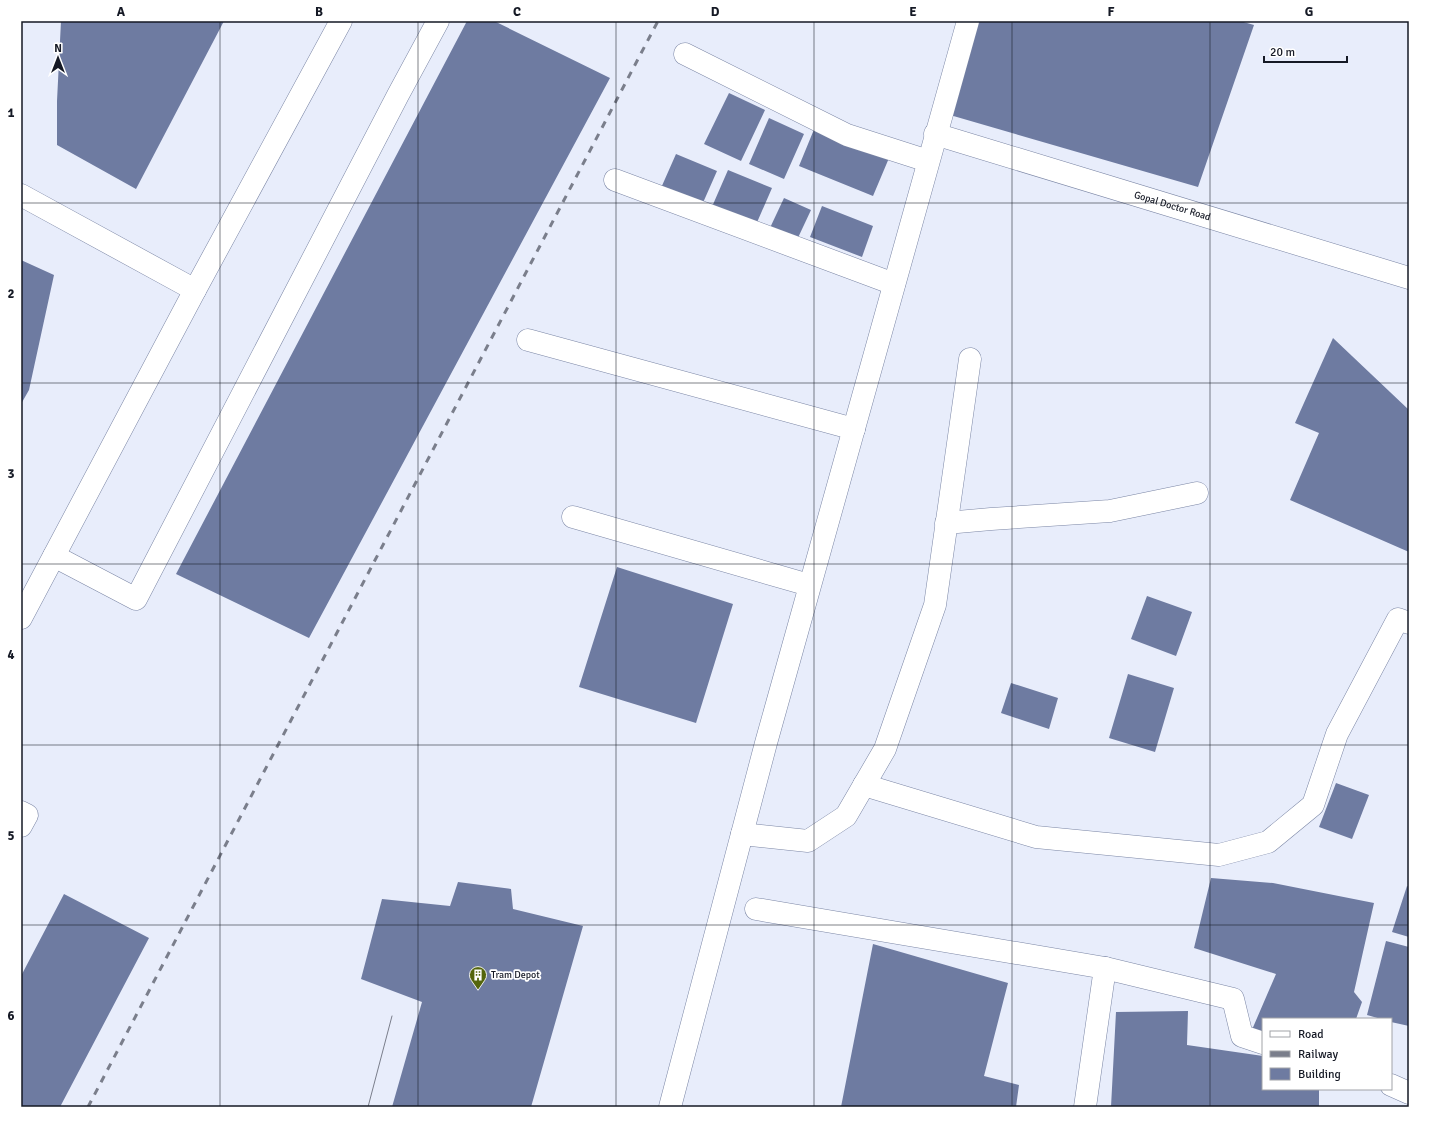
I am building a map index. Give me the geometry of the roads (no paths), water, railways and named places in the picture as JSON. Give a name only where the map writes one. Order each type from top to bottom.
[{"type":"street","points":[[21,618],[195,290],[341,21]]},
{"type":"street","points":[[54,556],[136,599],[438,21]]},
{"type":"street","points":[[670,1107],[810,585],[935,134],[968,21]]},
{"type":"street","points":[[685,54],[847,135],[928,161]]},
{"type":"street","name":"Gopal Doctor Road","points":[[935,134],[1409,278]]},
{"type":"street","points":[[615,180],[894,284]]},
{"type":"street","points":[[21,194],[195,290]]},
{"type":"street","points":[[528,340],[854,429]]},
{"type":"street","points":[[742,834],[808,841],[846,816],[885,749],[935,605],[970,359]]},
{"type":"street","points":[[946,524],[1110,510],[1197,493]]},
{"type":"street","points":[[573,517],[810,585]]},
{"type":"street","points":[[864,786],[1036,837],[1219,855],[1268,842],[1313,805],[1341,727],[1398,619],[1409,622]]},
{"type":"street","points":[[21,812],[27,815],[21,826]]},
{"type":"street","points":[[756,909],[1105,968],[1233,999],[1242,1036],[1262,1043]]},
{"type":"street","points":[[1085,1107],[1105,968]]},
{"type":"street","points":[[1392,1085],[1409,1092]]},
{"type":"tram line","points":[[368,1107],[392,1016]]},
{"type":"railway","points":[[88,1107],[658,21]]},
{"type":"place","name":"Tram Depot","points":[[478,990]]}]
